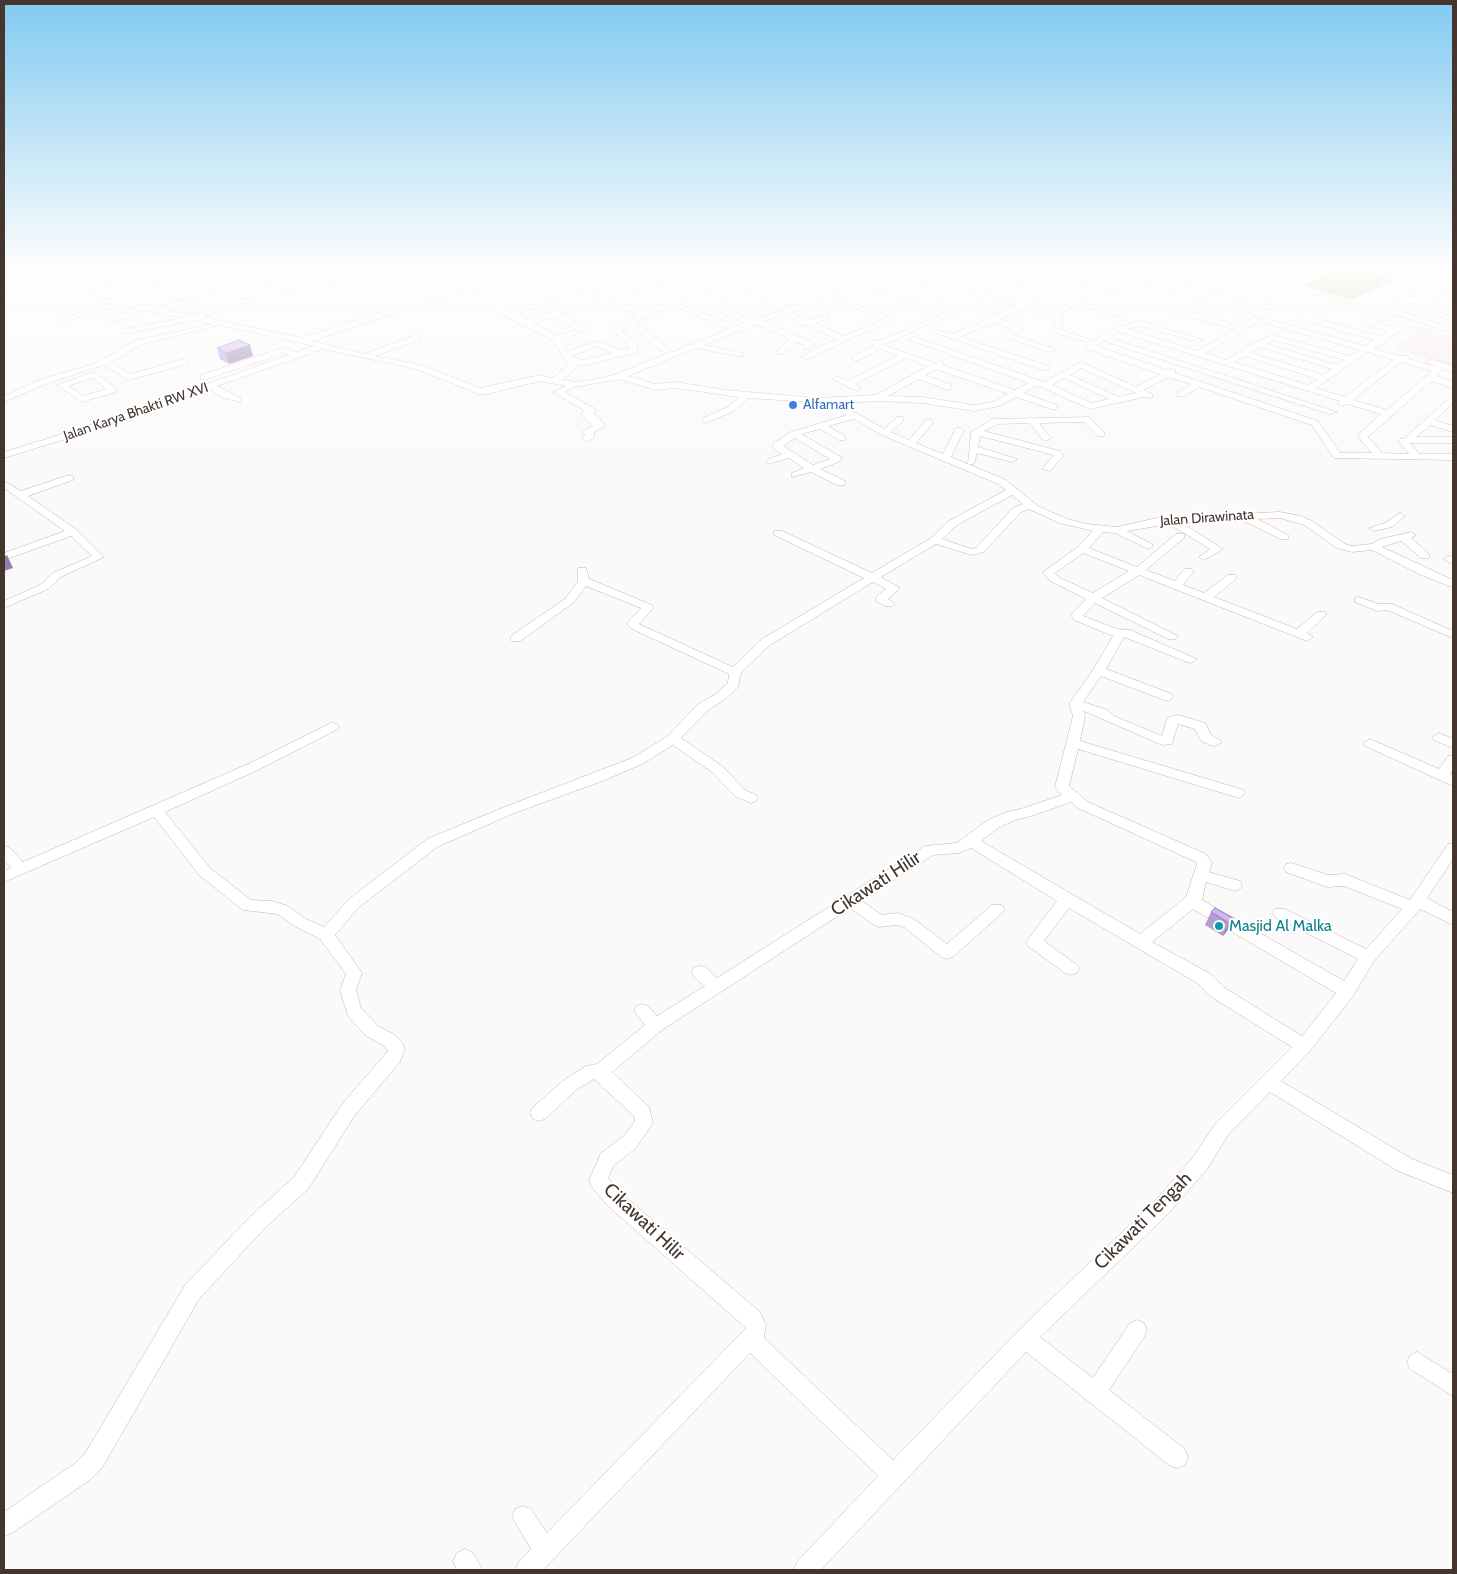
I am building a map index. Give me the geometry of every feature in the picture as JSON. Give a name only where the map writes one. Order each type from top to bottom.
[{"type":"street","points":[[4,399],[44,381],[78,376],[95,376],[114,388],[82,399],[61,385],[78,376],[105,362],[140,342],[151,339]]},
{"type":"street","points":[[365,357],[412,339]]},
{"type":"street","points":[[556,339],[574,368],[556,380]]},
{"type":"street","points":[[567,356],[582,363],[636,348],[626,339]]},
{"type":"street","points":[[652,339],[672,355]]},
{"type":"street","points":[[470,400],[486,392],[540,378],[570,384],[586,384],[620,376],[709,339]]},
{"type":"street","points":[[780,352],[794,339]]},
{"type":"street","points":[[799,339],[810,345],[806,347]]},
{"type":"street","points":[[866,339],[877,344],[891,339]]},
{"type":"street","points":[[921,339],[952,352],[954,356],[1045,385],[1090,406],[1120,401],[1145,394],[1167,374],[1183,364]]},
{"type":"street","points":[[960,339],[1046,368]]},
{"type":"street","points":[[985,348],[999,339]]},
{"type":"street","points":[[1031,339],[1057,348],[1032,363]]},
{"type":"street","points":[[1085,339],[1090,341]]},
{"type":"street","points":[[1100,339],[1088,347],[1315,423]]},
{"type":"street","points":[[1111,339],[1332,412]]},
{"type":"street","points":[[1152,339],[1388,413]]},
{"type":"street","points":[[1170,345],[1179,339]]},
{"type":"street","points":[[1197,354],[1221,339]]},
{"type":"street","points":[[1227,363],[1268,339]]},
{"type":"street","points":[[1282,339],[1350,360]]},
{"type":"street","points":[[1331,339],[1399,359],[1453,369]]},
{"type":"street","points":[[1309,389],[1379,339]]},
{"type":"street","points":[[304,340],[365,357],[417,367],[486,392]]},
{"type":"street","points":[[804,357],[845,340]]},
{"type":"street","points":[[567,356],[598,343],[621,353]]},
{"type":"street","points":[[1258,344],[1337,368]]},
{"type":"street","name":"Jalan Karya Bhakti RW XVI","points":[[4,455],[82,431],[325,345]]},
{"type":"street","points":[[693,346],[740,355]]},
{"type":"street","points":[[856,358],[879,346],[1017,393],[1054,408]]},
{"type":"street","points":[[1166,358],[1182,349]]},
{"type":"street","points":[[204,377],[286,350],[298,356]]},
{"type":"street","points":[[715,362],[726,352]]},
{"type":"street","points":[[1243,354],[1324,378]]},
{"type":"street","points":[[850,384],[905,355]]},
{"type":"street","points":[[878,398],[954,356]]},
{"type":"street","points":[[1315,423],[1332,412],[1399,359],[1414,358],[1440,368]]},
{"type":"street","points":[[1202,370],[1216,360]]},
{"type":"street","points":[[1294,369],[1308,360]]},
{"type":"street","points":[[105,362],[129,377],[184,362]]},
{"type":"street","points":[[1045,385],[1081,364],[1145,394]]},
{"type":"street","points":[[1380,457],[1363,437],[1440,368]]},
{"type":"street","points":[[1062,374],[1120,401]]},
{"type":"street","points":[[620,376],[655,387],[676,385],[837,405],[878,398],[934,401],[963,408],[985,408],[1035,383]]},
{"type":"street","points":[[918,376],[948,387]]},
{"type":"street","points":[[1429,377],[1453,385]]},
{"type":"street","points":[[836,379],[858,389],[867,400]]},
{"type":"street","points":[[570,384],[557,392],[592,411],[586,414],[598,422],[596,423],[600,426],[587,432],[591,435],[587,439]]},
{"type":"street","points":[[1181,394],[1197,384]]},
{"type":"street","points":[[210,386],[226,396],[237,400]]},
{"type":"street","points":[[706,420],[730,409],[747,394]]},
{"type":"street","points":[[1418,457],[1403,442],[1408,440],[1453,398]]},
{"type":"street","points":[[963,408],[980,399]]},
{"type":"street","name":"Jalan Dirawinata","points":[[837,405],[884,433],[946,458],[969,464],[1002,482],[1030,505],[1052,518],[1100,529],[1117,530],[1169,519],[1268,514],[1297,518],[1341,546],[1352,549],[1383,543],[1423,572],[1453,584]]},
{"type":"street","points":[[1441,410],[1453,413]]},
{"type":"street","points":[[841,483],[812,469],[776,446],[794,434],[853,416]]},
{"type":"street","points":[[884,433],[900,419]]},
{"type":"street","points":[[976,432],[996,421],[1087,419],[1101,434]]},
{"type":"street","points":[[1033,420],[1046,438]]},
{"type":"street","points":[[1061,420],[1071,431]]},
{"type":"street","points":[[1428,421],[1453,429]]},
{"type":"street","points":[[910,444],[929,422]]},
{"type":"street","points":[[1315,423],[1317,430],[1337,456],[1453,457]]},
{"type":"street","points":[[820,425],[842,438]]},
{"type":"street","points":[[946,458],[959,430]]},
{"type":"street","points":[[969,464],[977,460],[976,432]]},
{"type":"street","points":[[976,432],[1054,452],[1059,455],[1047,469]]},
{"type":"street","points":[[794,434],[838,459],[795,475]]},
{"type":"street","points":[[1408,440],[1453,440]]},
{"type":"street","points":[[978,451],[1012,459]]},
{"type":"street","points":[[770,462],[789,455]]},
{"type":"street","points":[[21,495],[69,478]]},
{"type":"street","points":[[4,484],[73,532],[100,557],[56,575],[44,587],[4,605]]},
{"type":"street","points":[[326,935],[354,904],[432,843],[507,811],[614,771],[637,761],[673,739],[692,722],[702,708],[720,697],[734,684],[735,672],[766,642],[872,580],[935,540],[953,523],[1014,490]]},
{"type":"street","points":[[935,540],[976,552],[1009,521],[1017,510],[1030,505]]},
{"type":"street","points":[[1243,516],[1284,537]]},
{"type":"street","points":[[1399,553],[1383,543],[1374,527],[1388,525],[1400,516]]},
{"type":"street","points":[[1169,519],[1218,549],[1204,557]]},
{"type":"street","points":[[1100,529],[1082,549],[1049,572],[1054,579],[1172,636]]},
{"type":"street","points":[[1117,530],[1148,546]]},
{"type":"street","points":[[4,557],[73,532]]},
{"type":"street","points":[[778,533],[872,580],[894,588],[880,599],[889,604]]},
{"type":"street","points":[[1180,536],[1138,571],[1093,598],[1077,615],[1078,618],[1126,633],[1191,659]]},
{"type":"street","points":[[1383,543],[1407,536],[1425,556]]},
{"type":"street","points":[[1082,549],[1303,635],[1322,614]]},
{"type":"street","points":[[1176,586],[1188,571]]},
{"type":"street","points":[[516,638],[563,606],[583,576],[648,606],[633,623],[634,626],[735,672]]},
{"type":"street","points":[[1205,598],[1232,576]]},
{"type":"street","points":[[1360,600],[1377,608],[1388,606],[1453,635]]},
{"type":"street","points":[[1075,704],[1099,671],[1120,634],[1118,632]]},
{"type":"street","points":[[1099,671],[1168,697]]},
{"type":"street","points":[[1075,704],[1102,713],[1109,719],[1162,741],[1167,741],[1172,721],[1177,719],[1200,726],[1206,738],[1215,742]]},
{"type":"street","points":[[1075,704],[1079,716],[1062,785],[1083,805],[1194,854],[1205,863],[1193,900],[1140,943]]},
{"type":"street","points":[[4,876],[253,767],[333,726]]},
{"type":"street","points":[[1439,737],[1453,744]]},
{"type":"street","points":[[673,739],[718,770],[740,793],[751,798]]},
{"type":"street","points":[[1073,743],[1239,793]]},
{"type":"street","points":[[1370,743],[1447,779],[1453,759]]},
{"type":"street","name":"Cikawati Hilir","points":[[750,1339],[756,1332],[753,1319],[614,1199],[598,1180],[607,1159],[630,1142],[644,1124],[643,1113],[600,1072],[656,1025],[930,850],[953,850],[971,842],[993,824],[1005,818],[1073,796]]},
{"type":"street","points":[[4,1525],[82,1472],[94,1460],[192,1292],[281,1199],[301,1184],[349,1109],[394,1057],[397,1049],[389,1040],[372,1031],[354,1011],[348,990],[354,973],[326,935],[299,922],[283,910],[272,907],[248,906],[205,872],[156,810]]},
{"type":"street","points":[[971,842],[1068,899],[1107,917],[1140,943],[1203,978],[1219,993],[1304,1046]]},
{"type":"street","name":"Cikawati Tengah","points":[[805,1570],[893,1475],[1025,1338],[1160,1209],[1201,1162],[1222,1129],[1270,1083],[1304,1046],[1347,991],[1368,957],[1415,904],[1453,848]]},
{"type":"street","points":[[4,851],[20,869]]},
{"type":"street","points":[[1291,868],[1327,882],[1345,880],[1453,919]]},
{"type":"street","points":[[1201,876],[1235,885]]},
{"type":"street","points":[[1068,899],[1034,942],[1071,969]]},
{"type":"street","points":[[850,900],[878,921],[898,919],[909,923],[947,953],[997,909]]},
{"type":"street","points":[[1193,900],[1347,991]]},
{"type":"street","points":[[1280,913],[1368,957]]},
{"type":"street","points":[[700,972],[717,987]]},
{"type":"street","points":[[642,1011],[656,1025]]},
{"type":"street","points":[[539,1113],[570,1085],[592,1071],[600,1072]]},
{"type":"street","points":[[1270,1083],[1405,1165],[1453,1184]]},
{"type":"street","points":[[1095,1393],[1138,1330]]},
{"type":"street","points":[[1025,1338],[1177,1457]]},
{"type":"street","points":[[528,1570],[750,1339],[893,1475]]},
{"type":"street","points":[[1417,1362],[1453,1386]]},
{"type":"street","points":[[523,1517],[545,1551]]},
{"type":"shaded area","points":[[1406,339],[1453,339],[1453,367],[1393,349]]},
{"type":"building","points":[[239,340],[250,345],[226,353],[217,348]]},
{"type":"building","points":[[1215,908],[1233,918],[1229,923],[1211,912]]},
{"type":"place","name":"Alfamart","points":[[793,405]]},
{"type":"place","name":"Masjid Al Malka","points":[[1219,926]]}]
